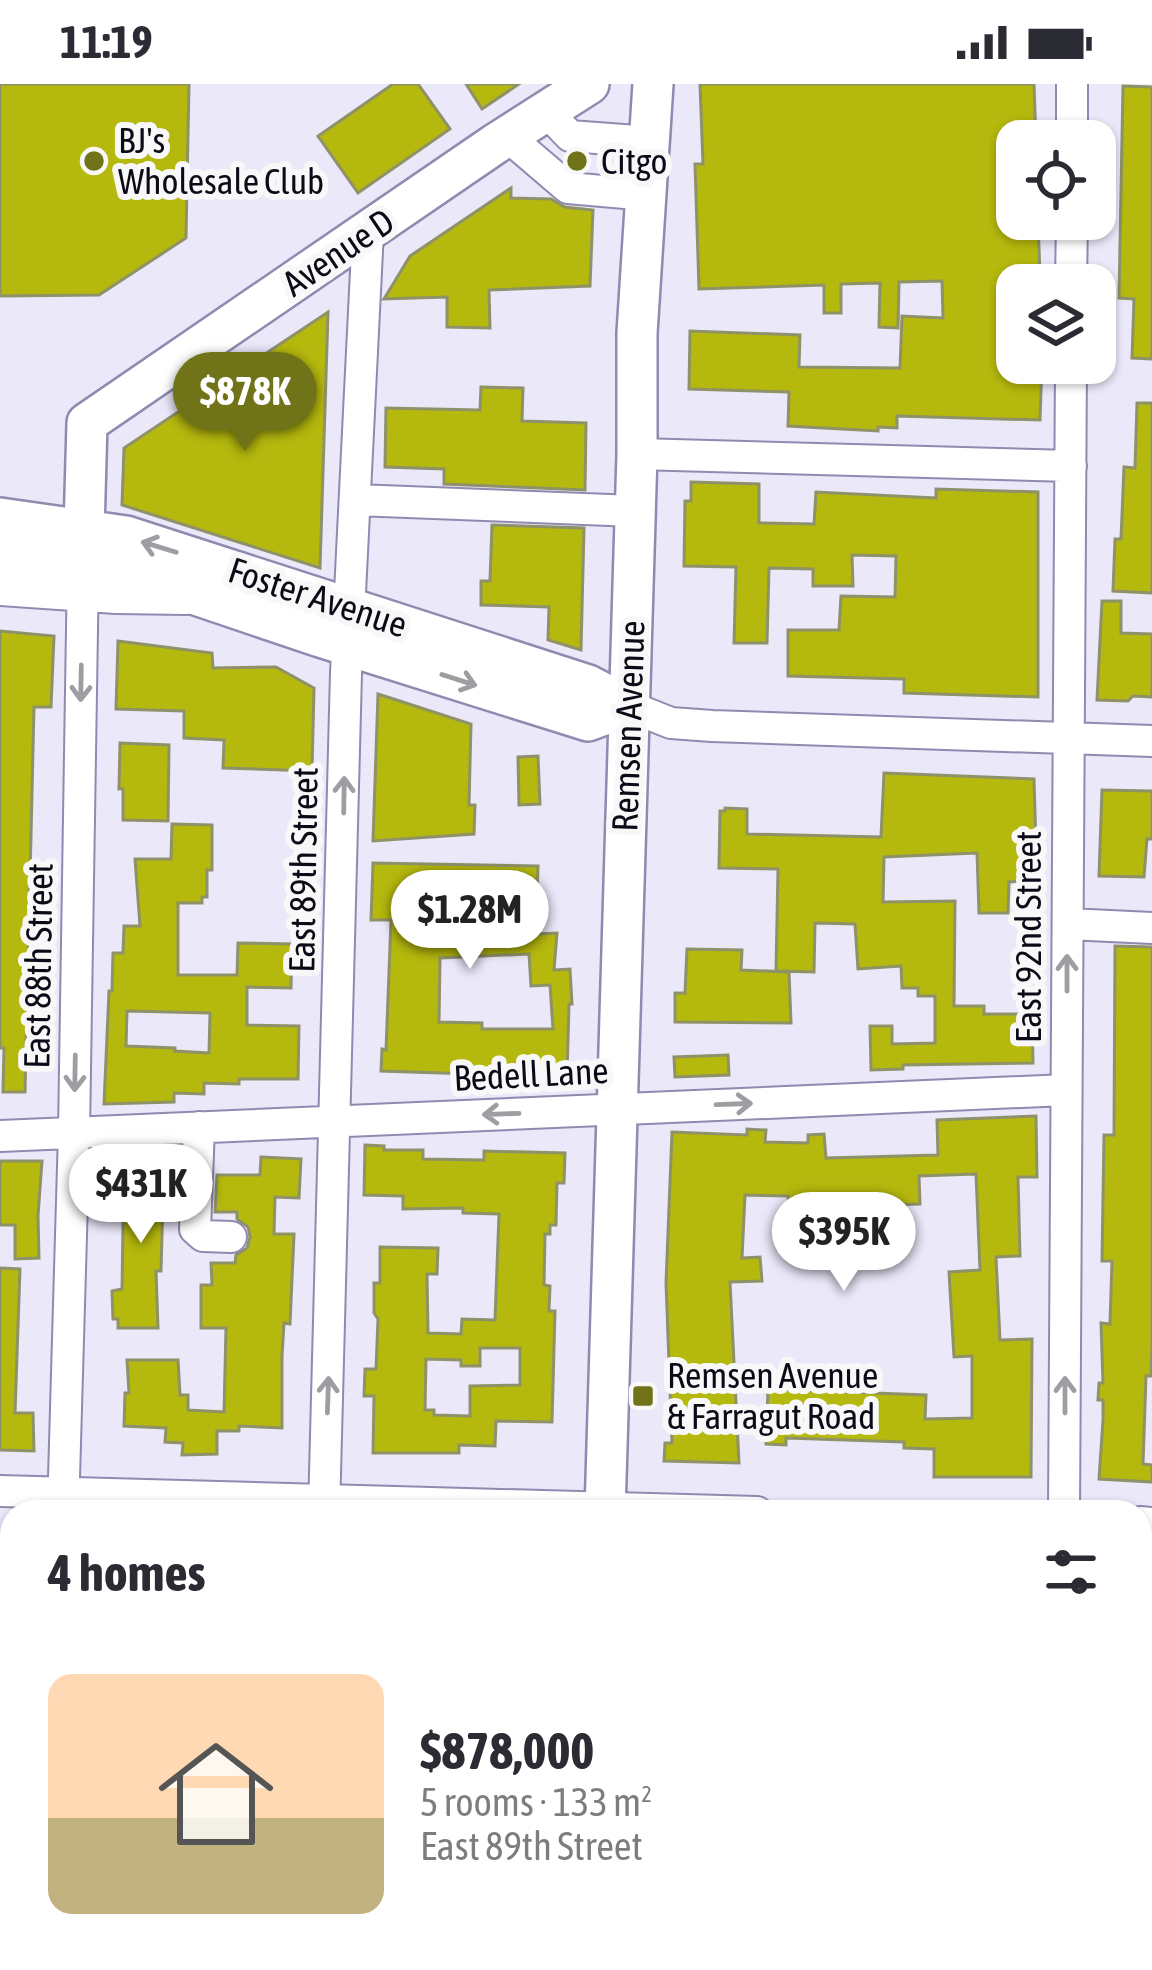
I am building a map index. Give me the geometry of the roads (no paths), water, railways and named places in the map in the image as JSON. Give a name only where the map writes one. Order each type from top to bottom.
[{"type":"main road","name":"Avenue D","points":[[83,564],[87,424],[589,84]]},
{"type":"main road","name":"Remsen Avenue","points":[[605,1500],[637,333],[653,84]]},
{"type":"main road","name":"Foster Avenue","points":[[0,518],[83,564]]},
{"type":"main road","name":"Foster Avenue","points":[[83,564],[126,536],[349,626]]},
{"type":"main road","name":"Foster Avenue","points":[[0,557],[116,568],[209,599],[349,626],[588,685],[628,706]]},
{"type":"street","points":[[1072,84],[1072,120]]},
{"type":"street","points":[[546,111],[569,136],[650,142]]},
{"type":"street","points":[[507,136],[568,188],[648,195]]},
{"type":"street","points":[[538,163],[587,138]]},
{"type":"street","points":[[587,138],[596,191]]},
{"type":"street","name":"East 89th Street","points":[[324,1500],[349,626],[368,231]]},
{"type":"street","name":"East 92nd Street","points":[[1064,1500],[1071,384]]},
{"type":"street","points":[[637,454],[1071,466]]},
{"type":"street","points":[[356,500],[635,511]]},
{"type":"street","points":[[0,590],[83,564]]},
{"type":"street","name":"East 88th Street","points":[[63,1500],[83,564]]},
{"type":"street","name":"Foster Avenue","points":[[628,706],[671,723],[692,725],[1152,741]]},
{"type":"street","points":[[1068,924],[1152,928]]},
{"type":"street","name":"Bedell Lane","points":[[0,1136],[1066,1090]]},
{"type":"street","points":[[199,1127],[195,1229],[203,1236],[231,1237]]},
{"type":"street","points":[[0,1490],[52,1500]]},
{"type":"place","name":"BJ's Wholesale Club","points":[[94,161]]},
{"type":"place","name":"Citgo","points":[[577,161]]},
{"type":"place","name":"Remsen Avenue & Farragut Road","points":[[643,1396]]}]
